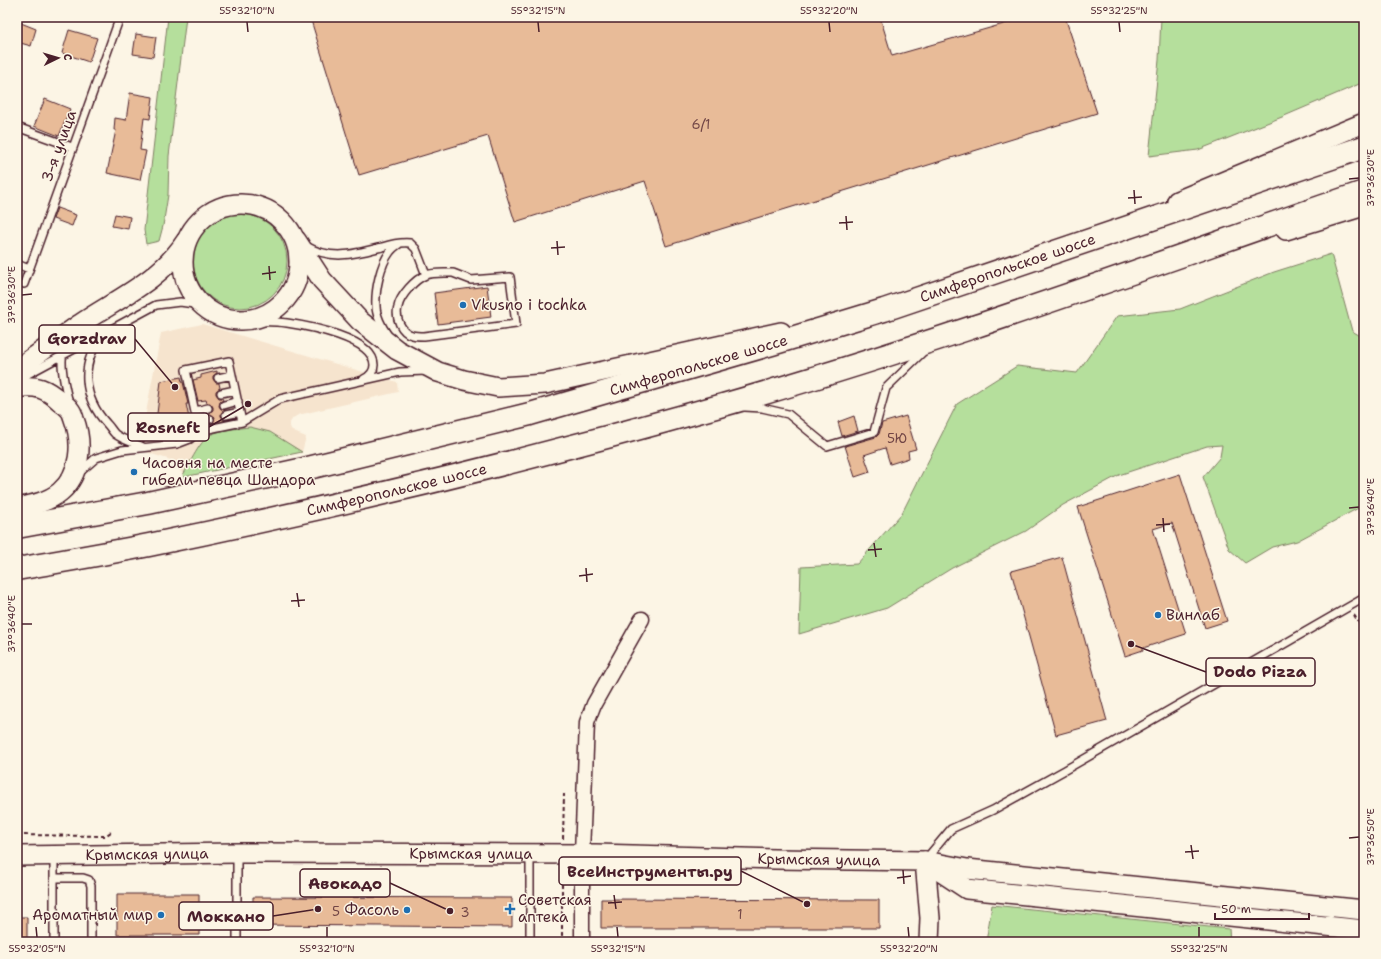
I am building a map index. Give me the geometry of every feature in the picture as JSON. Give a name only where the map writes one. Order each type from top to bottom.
[{"type":"highway","name":"Симферопольское шоссе","points":[[17,527],[148,503],[273,476],[530,414],[884,310],[1364,147]]},
{"type":"highway","name":"Симферопольское шоссе","points":[[17,569],[147,545],[310,510],[544,454],[719,406],[936,340],[1364,192]]},
{"type":"street","points":[[1042,257],[1364,123]]},
{"type":"street","points":[[17,369],[80,324],[153,277],[178,253],[198,223],[211,212],[226,206],[243,204],[259,206],[274,214],[287,225],[322,280],[360,321],[397,350],[438,372],[464,380],[498,387],[545,384],[616,367],[884,310]]},
{"type":"street","points":[[1047,301],[1364,206]]},
{"type":"street","points":[[188,237],[183,254],[184,273],[189,290],[201,305],[213,314],[228,320],[244,321],[260,318],[274,311],[286,301],[295,287],[299,272],[300,255],[296,240]]},
{"type":"street","points":[[17,388],[25,386],[40,388],[52,394],[70,410],[77,428],[80,449],[78,464],[70,480],[60,492],[41,503],[17,508]]},
{"type":"street","points":[[582,942],[582,854],[587,722],[594,704],[642,619]]},
{"type":"street","name":"Крымская улица","points":[[17,856],[237,853],[582,854],[925,861],[967,869],[1364,910]]},
{"type":"street","points":[[925,861],[967,890],[1364,930]]},
{"type":"street","points":[[925,861],[930,918],[929,942]]},
{"type":"lane","name":"3-я улица","points":[[24,284],[120,17]]},
{"type":"lane","points":[[17,127],[72,147]]},
{"type":"lane","points":[[296,240],[313,250],[329,255],[348,256],[400,242],[410,243],[416,249],[426,275]]},
{"type":"lane","points":[[397,350],[382,327],[376,307],[377,285],[384,264],[390,252],[400,242]]},
{"type":"lane","points":[[17,264],[29,269]]},
{"type":"lane","points":[[453,272],[471,280],[510,277],[516,324],[440,335],[411,335],[402,329],[398,321],[398,307],[404,294],[414,283],[426,275],[453,272]]},
{"type":"lane","points":[[17,383],[28,374],[156,305],[180,302],[201,305]]},
{"type":"lane","points":[[244,321],[286,323],[326,331],[352,340],[365,348],[371,355],[374,364],[373,371],[368,377],[360,380]]},
{"type":"lane","points":[[70,410],[64,383],[62,357],[65,343],[80,324]]},
{"type":"lane","points":[[108,330],[96,344],[90,356],[86,377],[89,394],[98,414],[115,434],[143,447]]},
{"type":"lane","points":[[719,406],[762,408],[788,414],[827,446],[874,432],[886,388],[936,340]]},
{"type":"lane","points":[[200,431],[186,370],[229,361],[242,422]]},
{"type":"lane","points":[[70,480],[96,458],[122,450],[176,444],[190,439],[200,431],[242,422],[280,399],[400,372],[438,372]]},
{"type":"lane","points":[[218,378],[232,375]]},
{"type":"lane","points":[[221,393],[235,390]]},
{"type":"lane","points":[[224,404],[238,402]]},
{"type":"lane","points":[[195,411],[208,408]]},
{"type":"lane","points":[[226,415],[240,412]]},
{"type":"lane","points":[[198,422],[210,419]]},
{"type":"lane","points":[[925,861],[951,829],[993,810],[1065,770],[1364,598]]},
{"type":"lane","points":[[237,853],[237,942]]},
{"type":"lane","points":[[530,854],[530,942]]},
{"type":"lane","points":[[54,855],[54,942]]},
{"type":"lane","points":[[54,878],[83,878],[89,880],[91,886],[91,942]]},
{"type":"path","points":[[1349,607],[1361,626],[1364,684]]},
{"type":"path","points":[[17,836],[105,836],[111,832]]},
{"type":"shaded area","points":[[202,324],[397,382],[398,392],[298,415],[293,418],[289,424],[291,429],[294,432],[306,437],[302,452],[184,477],[174,461],[139,450],[161,333]]},
{"type":"green space","points":[[168,17],[186,17],[169,156],[168,195],[163,226],[159,241],[146,244],[144,230]]},
{"type":"green space","points":[[1161,17],[1364,17],[1364,82],[1282,117],[1198,150],[1149,156],[1159,60]]},
{"type":"green space","points":[[240,214],[258,217],[273,228],[284,243],[287,261],[284,279],[273,294],[258,305],[240,308],[222,305],[207,294],[196,279],[193,261],[196,243],[207,228],[222,217]]},
{"type":"green space","points":[[1331,254],[1352,331],[1364,338],[1364,505],[1297,541],[1272,547],[1245,563],[1229,549],[1203,477],[1220,457],[1222,445],[1207,446],[1119,475],[1063,505],[1026,531],[952,568],[887,608],[799,634],[801,567],[857,564],[902,513],[957,404],[1017,366],[1077,373],[1117,316],[1180,309],[1274,272]]},
{"type":"green space","points":[[250,427],[270,432],[302,452],[184,477],[183,475],[196,452],[208,436],[220,431]]},
{"type":"green space","points":[[992,905],[1229,929],[1230,942],[986,942]]},
{"type":"building","points":[[310,17],[880,17],[892,56],[1028,17],[1065,17],[1097,113],[666,246],[645,181],[515,222],[488,136],[359,175]]},
{"type":"building","points":[[21,23],[36,29],[31,46],[17,42],[17,35]]},
{"type":"building","points":[[69,30],[97,38],[89,62],[62,53]]},
{"type":"building","points":[[136,34],[156,37],[153,57],[133,54]]},
{"type":"building","points":[[130,93],[153,97],[150,119],[144,118],[140,150],[146,151],[140,180],[107,173],[116,130],[114,130],[115,118],[126,120]]},
{"type":"building","points":[[45,99],[70,109],[59,136],[34,126]]},
{"type":"building","points":[[57,208],[76,215],[72,226],[53,219]]},
{"type":"building","points":[[115,214],[130,217],[128,229],[112,226]]},
{"type":"building","name":"Vkusno i tochka","points":[[487,286],[491,317],[438,324],[434,293]]},
{"type":"building","points":[[217,371],[217,373],[213,376],[216,383],[219,383],[220,388],[216,391],[216,394],[223,400],[220,402],[219,406],[221,409],[225,410],[221,413],[221,416],[224,420],[227,420],[213,423],[215,417],[209,413],[213,410],[213,407],[210,403],[207,403],[206,400],[198,401],[193,380],[201,378],[201,375]]},
{"type":"building","points":[[181,377],[188,404],[186,404],[189,418],[183,420],[185,431],[154,438],[161,381]]},
{"type":"building","points":[[854,416],[858,431],[842,436],[838,422]]},
{"type":"building","points":[[906,416],[916,449],[908,451],[909,458],[890,464],[885,448],[864,455],[870,472],[855,477],[845,446],[876,437],[879,434],[882,423]]},
{"type":"building","points":[[1180,474],[1227,621],[1205,628],[1172,523],[1153,529],[1186,634],[1143,648],[1143,650],[1125,656],[1078,507]]},
{"type":"building","points":[[1062,557],[1107,721],[1056,735],[1011,571]]},
{"type":"building","points":[[117,894],[199,894],[199,935],[117,935]]},
{"type":"building","points":[[253,897],[512,898],[512,927],[253,925]]},
{"type":"building","points":[[601,899],[879,900],[879,928],[601,928]]},
{"type":"building","points":[[17,917],[27,917],[27,942],[17,942]]},
{"type":"place","name":"Vkusno i tochka","points":[[463,305]]},
{"type":"place","name":"Gorzdrav","points":[[175,387]]},
{"type":"place","name":"Rosneft","points":[[248,404]]},
{"type":"place","name":"Часовня на месте гибели певца Шандора","points":[[134,472]]},
{"type":"place","name":"Винлаб","points":[[1158,615]]},
{"type":"place","name":"Dodo Pizza","points":[[1131,644]]},
{"type":"place","name":"ВсеИнструменты.ру","points":[[807,904]]},
{"type":"place","name":"Моккано","points":[[318,909]]},
{"type":"place","name":"Советская аптека","points":[[510,909]]},
{"type":"place","name":"Фасоль","points":[[407,910]]},
{"type":"place","name":"Авокадо","points":[[450,911]]},
{"type":"place","name":"Ароматный мир","points":[[161,915]]}]
